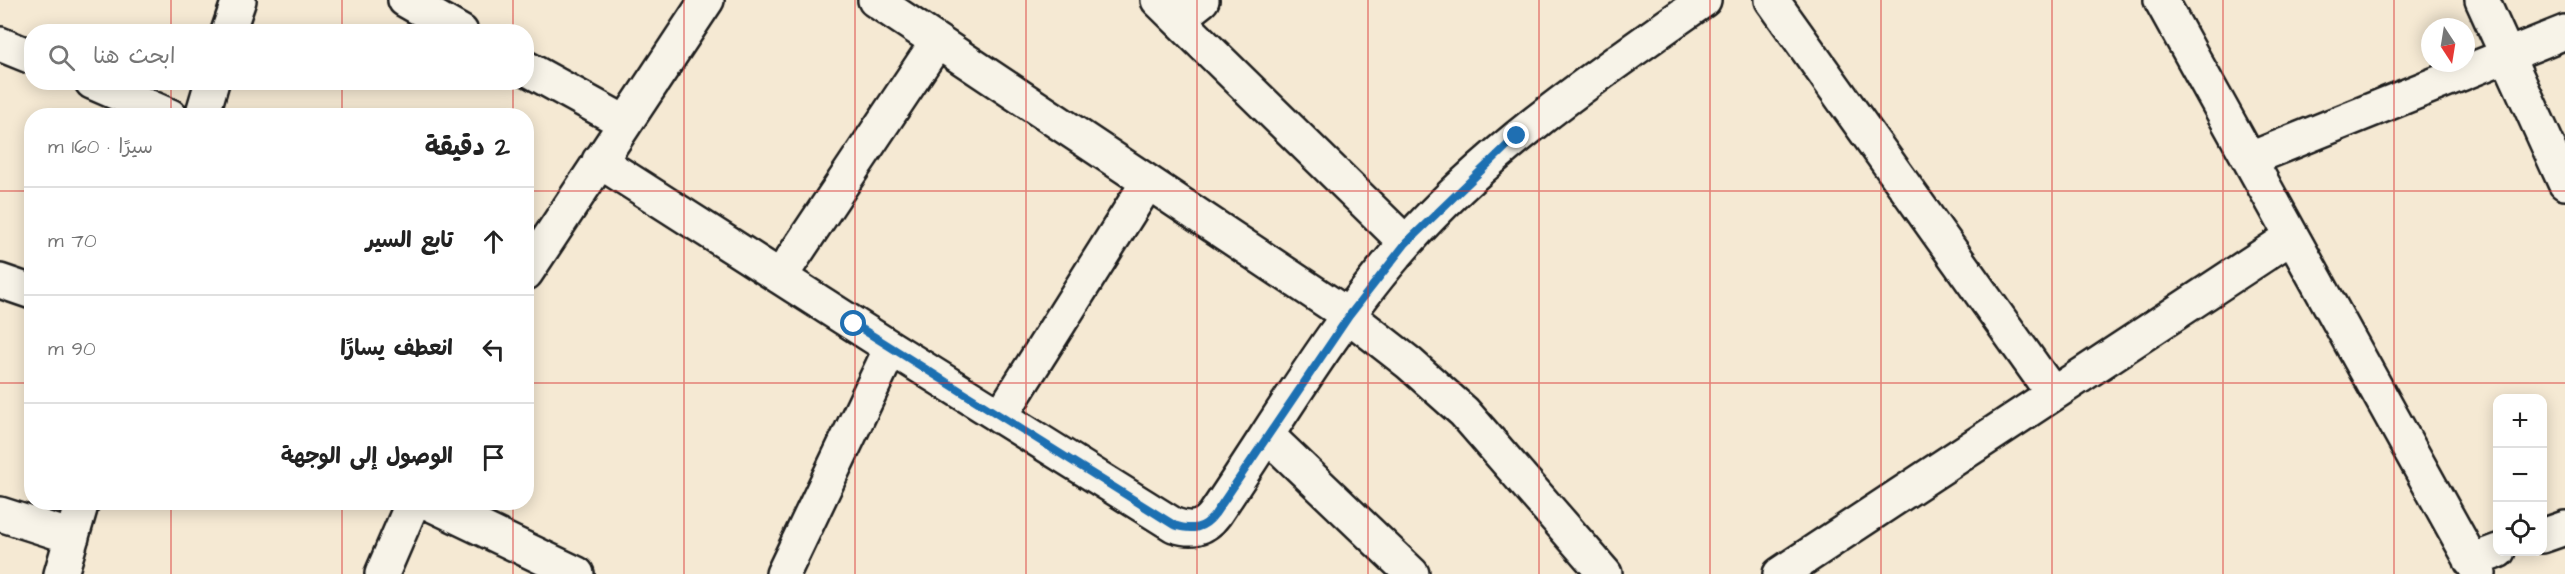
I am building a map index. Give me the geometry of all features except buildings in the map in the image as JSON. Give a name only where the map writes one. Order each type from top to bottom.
[{"type":"street","points":[[231,24],[239,0]]},
{"type":"street","points":[[405,0],[447,24]]},
{"type":"street","points":[[534,261],[707,0]]},
{"type":"street","points":[[875,0],[1349,316],[1409,363],[1464,412],[1605,574]]},
{"type":"street","points":[[599,161],[891,348],[1174,525],[1186,529],[1197,529],[1208,524],[1349,316],[1406,243],[1517,136],[1593,77],[1704,0]]},
{"type":"street","points":[[1772,0],[2053,394]]},
{"type":"street","points":[[2161,0],[2291,237],[2482,562]]},
{"type":"street","points":[[2482,0],[2565,183]]},
{"type":"street","points":[[1179,6],[1406,243]]},
{"type":"street","points":[[2250,159],[2565,32]]},
{"type":"street","points":[[780,277],[938,42]]},
{"type":"street","points":[[0,44],[24,54]]},
{"type":"street","points":[[534,72],[624,122]]},
{"type":"street","points":[[110,90],[152,108]]},
{"type":"street","points":[[204,108],[210,90]]},
{"type":"street","points":[[1000,417],[1148,182]]},
{"type":"street","points":[[1779,574],[2291,237]]},
{"type":"street","points":[[0,281],[24,289]]},
{"type":"street","points":[[783,574],[891,348]]},
{"type":"street","points":[[1268,436],[1413,574]]},
{"type":"street","points":[[61,574],[80,510]]},
{"type":"street","points":[[382,574],[410,510]]},
{"type":"street","points":[[443,510],[577,574]]},
{"type":"street","points":[[0,514],[72,537]]},
{"type":"street","points":[[2547,534],[2565,528]]},
{"type":"route","points":[[854,324],[1174,525],[1186,529],[1197,529],[1208,524],[1349,316],[1406,243],[1517,136]]}]
